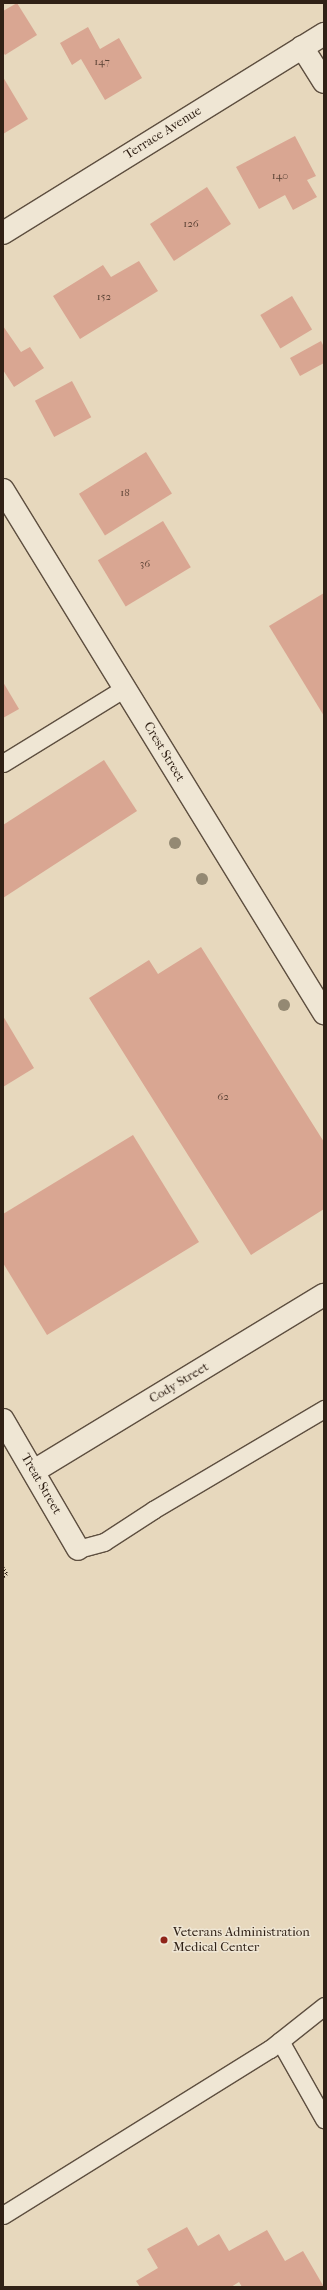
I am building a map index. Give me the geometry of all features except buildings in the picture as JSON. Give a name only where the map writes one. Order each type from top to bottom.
[{"type":"street","name":"Terrace Avenue","points":[[3,233],[324,34]]},
{"type":"street","points":[[302,48],[324,82]]},
{"type":"street","name":"Crest Street","points":[[3,490],[324,1013]]},
{"type":"street","name":"Cody Street","points":[[34,1470],[324,1295]]},
{"type":"street","name":"Treat Street","points":[[3,1420],[34,1470],[78,1549]]},
{"type":"lane","points":[[3,763],[125,688]]},
{"type":"lane","points":[[78,1549],[104,1542],[153,1510],[324,1409]]},
{"type":"lane","points":[[3,2215],[280,2041],[324,2006]]},
{"type":"lane","points":[[280,2041],[324,2119]]},
{"type":"path","points":[[3,1567],[7,1574],[3,1577]]},
{"type":"place","name":"Veterans Administration Medical Center","points":[[164,1940]]}]
